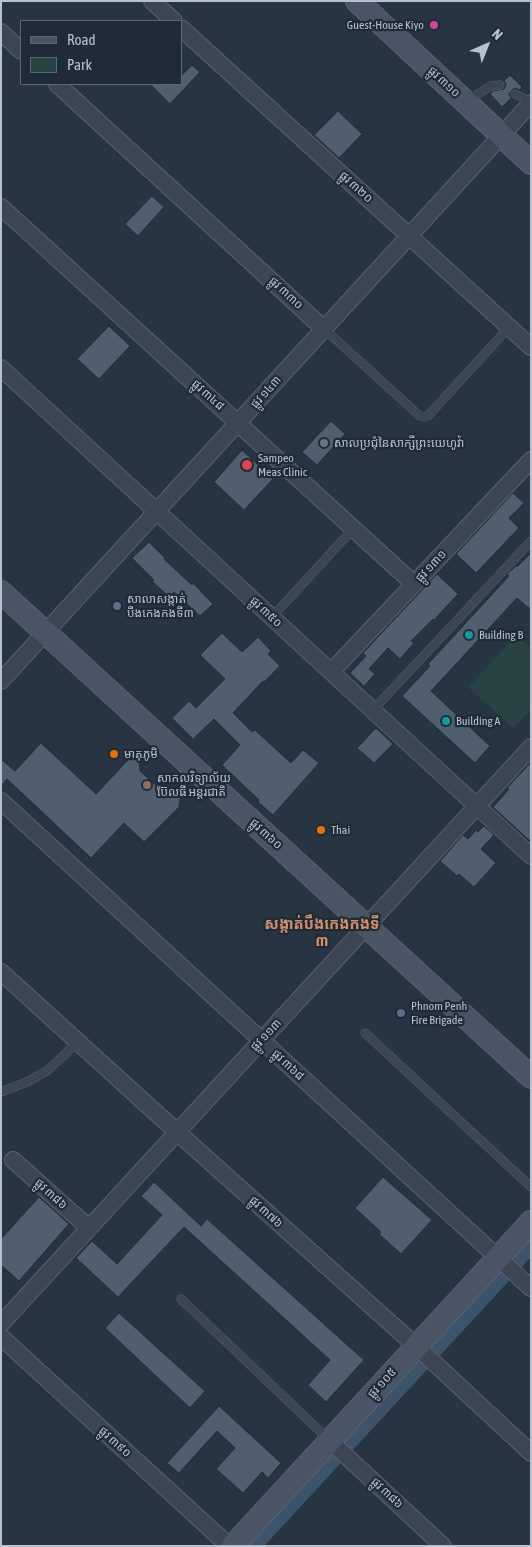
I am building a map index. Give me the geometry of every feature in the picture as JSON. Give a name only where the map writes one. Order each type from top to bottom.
[{"type":"street","points":[[152,1],[173,20]]},
{"type":"street","name":"ផ្លូវ ៣១០","points":[[357,1],[531,163]]},
{"type":"street","name":"ផ្លូវ ៣២០","points":[[182,29],[531,347]]},
{"type":"street","points":[[1,32],[20,50]]},
{"type":"street","name":"ផ្លូវ ៣៣០","points":[[58,85],[324,328]]},
{"type":"street","name":"ផ្លូវ ១៤៣","points":[[1,681],[531,103]]},
{"type":"street","name":"ផ្លូវ ៣៤៨","points":[[1,207],[414,584]]},
{"type":"street","name":"ផ្លូវ ៣៥០","points":[[1,368],[531,856]]},
{"type":"street","name":"ផ្លូវ ១៣១","points":[[331,672],[531,460]]},
{"type":"street","name":"ផ្លូវ ៣៦០","points":[[1,592],[531,1077]]},
{"type":"street","name":"ផ្លូវ ១១៣","points":[[1,1324],[531,747]]},
{"type":"street","name":"ផ្លូវ ៣៦៨","points":[[1,801],[531,1288]]},
{"type":"street","name":"ផ្លូវ ៣៧៦","points":[[1,972],[531,1452]]},
{"type":"street","name":"ផ្លូវ ៣៨៦","points":[[13,1160],[89,1228]]},
{"type":"street","name":"ផ្លូវ ១០៥","points":[[233,1546],[338,1448],[419,1349],[500,1261],[531,1222]]},
{"type":"street","name":"ផ្លូវ ៣៩០","points":[[1,1337],[229,1546]]},
{"type":"street","name":"ផ្លូវ ៣៨៦","points":[[338,1448],[443,1546]]},
{"type":"lane","points":[[465,102],[491,86],[500,85]]},
{"type":"lane","points":[[516,94],[531,103]]},
{"type":"lane","name":"ផ្លូវ ៣៣០","points":[[324,328],[420,416],[424,417],[428,416],[509,327]]},
{"type":"lane","points":[[272,617],[353,529]]},
{"type":"lane","points":[[372,710],[531,541]]},
{"type":"lane","points":[[365,1033],[531,1187]]},
{"type":"lane","points":[[1,1092],[30,1081],[48,1070],[78,1042]]},
{"type":"lane","points":[[180,1299],[338,1448]]},
{"type":"green space","points":[[517,635],[531,648],[531,710],[513,728],[468,687]]},
{"type":"building","points":[[192,65],[200,72],[170,104],[151,85],[182,85],[182,75]]},
{"type":"building","points":[[510,75],[522,87],[520,90],[515,88],[512,90],[509,94],[511,98],[502,107],[490,94],[493,91],[504,89],[506,85],[504,81]]},
{"type":"building","points":[[338,111],[362,134],[339,158],[314,135]]},
{"type":"building","points":[[152,196],[164,207],[138,236],[125,224]]},
{"type":"building","points":[[109,326],[130,346],[99,379],[77,359]]},
{"type":"building","name":"សាលប្រជុំនៃសាក្សីព្រះយេហូវ៉ា","points":[[331,421],[345,434],[317,465],[302,452]]},
{"type":"building","points":[[242,450],[273,479],[244,510],[214,482]]},
{"type":"building","points":[[513,493],[524,503],[509,518],[519,528],[476,573],[456,554]]},
{"type":"building","points":[[149,542],[164,559],[192,585],[193,583],[213,604],[200,616],[174,592],[169,597],[132,558]]},
{"type":"building","points":[[531,553],[531,610],[517,598],[431,691],[490,746],[475,763],[402,696],[430,666],[428,664],[509,576],[507,574]]},
{"type":"building","points":[[437,574],[458,594],[411,641],[414,643],[400,659],[388,648],[369,669],[375,674],[364,686],[350,673],[366,656],[363,653]]},
{"type":"building","points":[[222,633],[242,652],[258,637],[271,651],[268,654],[280,666],[233,713],[252,732],[255,730],[291,763],[303,750],[319,763],[273,815],[222,765],[240,745],[214,719],[193,739],[172,718],[189,701],[196,708],[225,679],[200,655]]},
{"type":"building","points":[[376,728],[393,744],[374,763],[357,748]]},
{"type":"building","points":[[41,743],[96,794],[128,760],[139,758],[140,771],[168,796],[181,794],[179,807],[144,842],[124,823],[91,858],[7,779],[1,786],[1,759],[15,771]]},
{"type":"building","points":[[531,762],[531,842],[493,807],[509,789],[507,788]]},
{"type":"building","points":[[484,826],[494,835],[481,849],[496,863],[474,887],[459,874],[457,876],[440,861],[463,835],[468,839],[476,830],[478,832]]},
{"type":"building","points":[[383,1177],[432,1220],[401,1254],[355,1208]]},
{"type":"building","points":[[154,1182],[201,1226],[207,1219],[364,1360],[326,1402],[308,1385],[330,1360],[184,1227],[118,1297],[76,1258],[92,1241],[117,1264],[162,1215],[141,1196]]},
{"type":"building","points":[[39,1197],[69,1224],[19,1281],[1,1265],[1,1239]]},
{"type":"building","points":[[119,1313],[205,1391],[190,1408],[105,1328]]},
{"type":"building","points":[[219,1406],[281,1463],[268,1478],[262,1472],[243,1493],[216,1469],[235,1448],[217,1431],[179,1473],[167,1463]]},
{"type":"waterway","points":[[254,1546],[531,1246]]},
{"type":"place","name":"Guest-House Kiyo","points":[[434,25]]},
{"type":"place","name":"សាលប្រជុំនៃសាក្សីព្រះយេហូវ៉ា","points":[[324,443]]},
{"type":"place","name":"Sampeo Meas Clinic","points":[[247,465]]},
{"type":"place","name":"សាលាសង្កាត់ បឹងកេងកងទី៣","points":[[117,606]]},
{"type":"place","name":"Building B","points":[[469,635]]},
{"type":"place","name":"Building A","points":[[446,721]]},
{"type":"place","name":"មាតុភូមិ","points":[[114,754]]},
{"type":"place","name":"សាកលវិទ្យាល័យ ប៊ែលធី អន្តរជាតិ","points":[[147,785]]},
{"type":"place","name":"Thai","points":[[321,830]]},
{"type":"place","name":"Phnom Penh Fire Brigade","points":[[401,1013]]},
{"type":"district","name":"សង្កាត់បឹងកេងកងទី ៣","points":[[322,932]]}]
